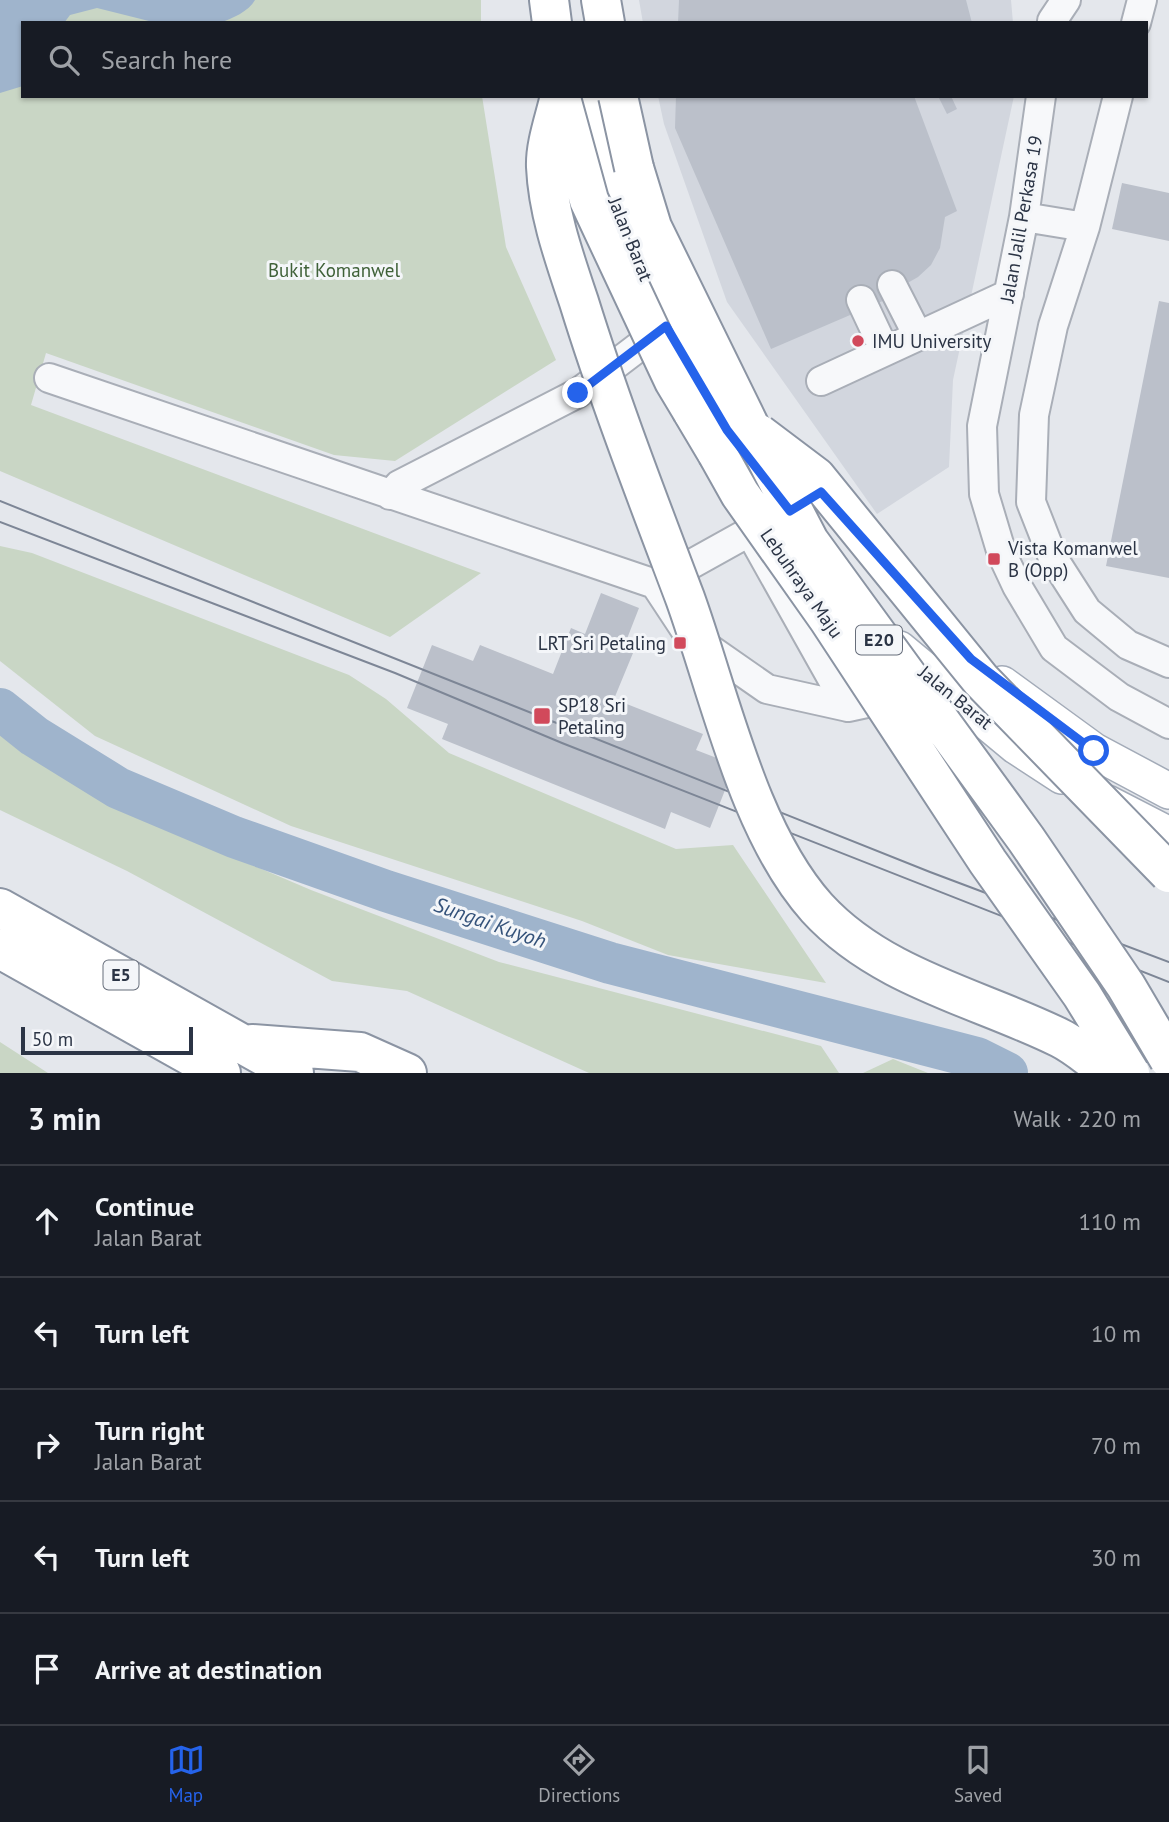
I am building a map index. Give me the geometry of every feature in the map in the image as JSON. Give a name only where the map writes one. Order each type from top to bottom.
[{"type":"highway","points":[[550,0],[552,21]]},
{"type":"highway","points":[[599,0],[602,21]]},
{"type":"highway","points":[[560,98],[546,166],[561,247],[598,364],[691,615],[736,747],[760,811],[788,868],[818,908],[859,946],[910,974],[1063,1039],[1110,1073]]},
{"type":"highway","name":"Lebuhraya Maju","points":[[561,98],[589,200],[674,381],[740,494],[829,620],[988,862],[1082,995],[1130,1073]]},
{"type":"highway","name":"Lebuhraya Maju","points":[[619,98],[652,227],[809,541],[1026,839],[1126,986],[1169,1059]]},
{"type":"highway","points":[[751,429],[816,477],[981,680],[1169,873]]},
{"type":"highway","name":"E5","points":[[0,908],[232,1058]]},
{"type":"highway","name":"E5","points":[[0,948],[143,1027],[232,1058],[294,1073]]},
{"type":"highway","points":[[143,1027],[196,1073]]},
{"type":"highway","points":[[232,1058],[360,1052],[407,1073]]},
{"type":"main road","points":[[557,0],[562,21]]},
{"type":"main road","name":"Jalan Barat","points":[[585,98],[616,206],[666,326],[727,430],[790,511],[901,650],[941,687],[1054,772],[1169,835]]},
{"type":"main road","name":"Jalan Barat","points":[[618,98],[638,177],[712,339],[821,492],[971,659],[1094,751],[1169,791]]},
{"type":"street","points":[[1137,21],[1142,0]]},
{"type":"street","name":"Jalan Jalil Perkasa 19","points":[[1041,98],[1024,217],[982,426],[984,494],[1002,554],[1017,586],[1054,648],[1119,696],[1169,724]]},
{"type":"street","points":[[1117,98],[1085,227],[1053,326],[1034,415],[1031,502],[1053,558],[1087,611],[1128,645],[1169,663]]},
{"type":"street","points":[[1024,217],[1085,227]]},
{"type":"street","points":[[821,381],[1009,294]]},
{"type":"street","points":[[896,347],[871,295],[896,347]]},
{"type":"street","points":[[390,495],[399,485],[578,393],[666,326]]},
{"type":"street","points":[[49,378],[655,584],[688,634],[767,689],[848,707],[941,687],[971,659]]},
{"type":"street","points":[[655,584],[821,492]]},
{"type":"street","points":[[749,532],[848,707]]},
{"type":"shaded area","points":[[639,0],[1011,0],[1013,21],[643,21]]},
{"type":"shaded area","name":"IMU University","points":[[658,98],[1014,98],[953,380],[949,467],[877,514],[727,302],[664,124]]},
{"type":"green space","name":"Bukit Komanwel","points":[[0,0],[481,0],[481,21],[21,21],[21,98],[482,98],[506,247],[556,360],[395,461],[334,455],[46,353],[31,405],[481,573],[390,637],[0,471]]},
{"type":"green space","points":[[0,546],[32,553],[349,675],[386,699],[449,753],[676,849],[733,845],[826,983],[668,955],[582,921],[291,826],[95,736],[0,661]]},
{"type":"green space","points":[[0,735],[158,825],[311,890],[499,962],[821,1046],[839,1073],[589,1073],[407,991],[332,981],[127,871],[0,810]]},
{"type":"green space","points":[[0,1042],[48,1073],[0,1073]]},
{"type":"green space","points":[[893,1059],[928,1073],[863,1073]]},
{"type":"water","points":[[0,0],[255,0],[249,8],[224,21],[149,21],[97,8],[70,15],[66,21],[21,21],[21,87],[0,93]]},
{"type":"building","points":[[679,0],[966,0],[971,21],[678,21]]},
{"type":"building","points":[[676,98],[915,98],[957,211],[945,217],[940,248],[931,265],[904,285],[906,291],[771,349],[675,128]]},
{"type":"building","points":[[939,98],[952,98],[957,109],[947,114]]},
{"type":"building","points":[[1122,183],[1169,193],[1169,241],[1112,229]]},
{"type":"building","points":[[1159,301],[1169,303],[1169,578],[1106,566]]},
{"type":"building","name":"SP18 Sri Petaling","points":[[601,593],[639,608],[623,649],[633,653],[614,699],[703,734],[696,750],[735,765],[710,828],[671,812],[665,829],[442,739],[448,724],[407,708],[432,645],[473,661],[480,645],[553,674],[571,628],[585,634]]},
{"type":"waterway","name":"Sungai Kuyoh","points":[[0,709],[34,736],[118,788],[234,837],[386,891],[610,963],[977,1058],[1007,1073]]},
{"type":"tram line","points":[[0,501],[930,872],[1169,962]]},
{"type":"tram line","points":[[0,522],[395,673],[562,743],[1169,982]]},
{"type":"place","name":"IMU University","points":[[858,341]]},
{"type":"place","name":"Vista Komanwel B (Opp)","points":[[994,559]]},
{"type":"place","name":"LRT Sri Petaling","points":[[680,643]]},
{"type":"place","name":"SP18 Sri Petaling","points":[[542,716]]},
{"type":"route","points":[[578,393],[666,326],[727,430],[790,511],[821,492],[901,585],[971,659],[1027,704],[1094,751]]}]
